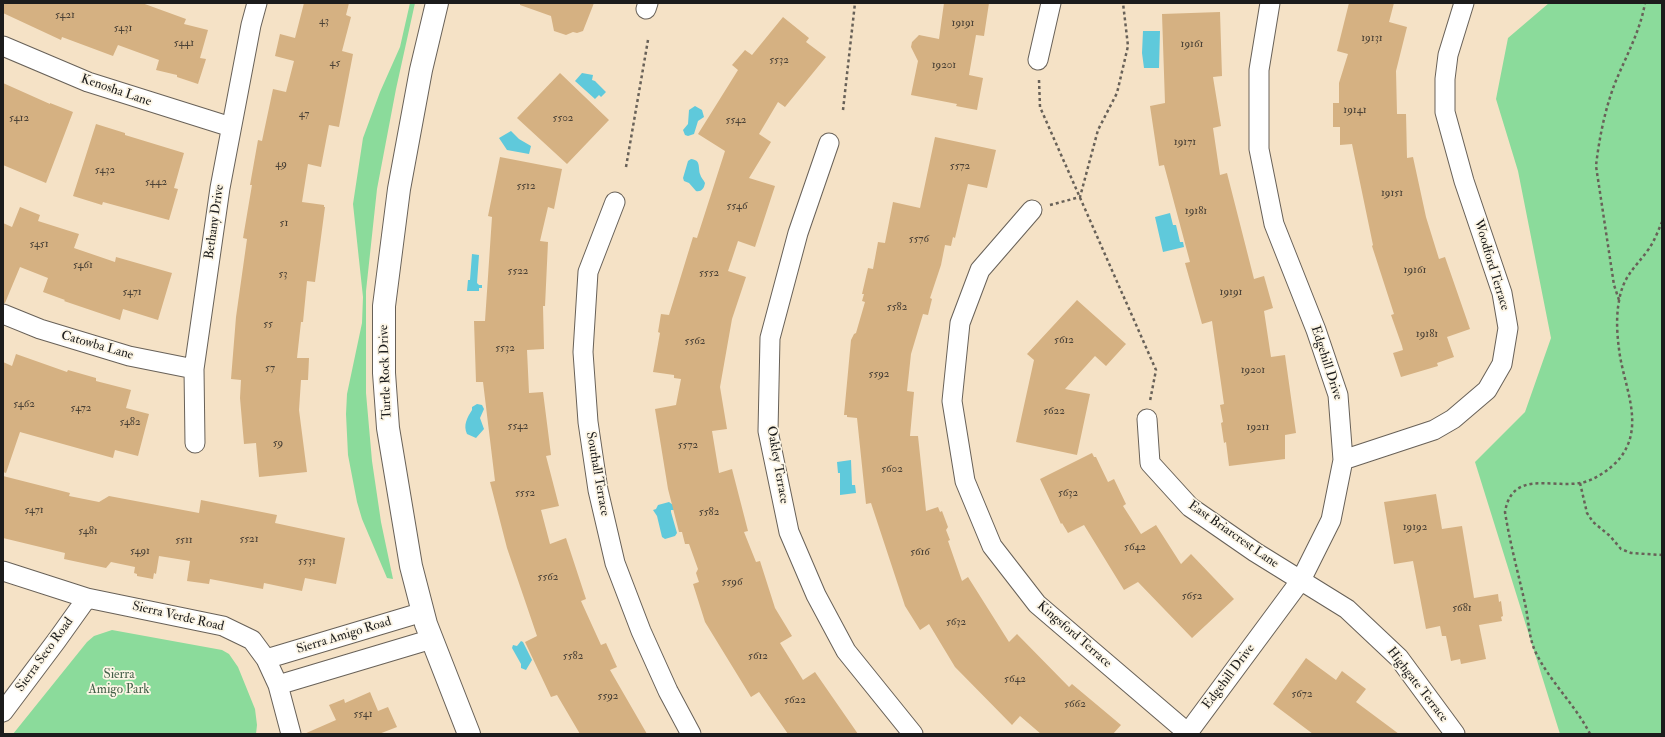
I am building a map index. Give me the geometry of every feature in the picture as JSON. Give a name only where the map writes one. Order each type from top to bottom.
[{"type":"street","name":"Bethany Drive","points":[[195,443],[194,369],[220,188],[251,25],[257,3]]},
{"type":"street","name":"Turtle Rock Drive","points":[[436,3],[421,70],[399,189],[384,306],[384,373],[388,428],[411,566],[432,639],[469,734]]},
{"type":"street","points":[[1038,60],[1051,3]]},
{"type":"street","name":"Edgehill Drive","points":[[1188,734],[1301,580],[1331,520],[1343,460],[1338,395],[1316,330],[1274,224],[1259,149],[1259,70],[1270,3]]},
{"type":"street","name":"Woodford Terrace","points":[[1343,460],[1434,430],[1453,418],[1487,390],[1502,364],[1508,328],[1502,294],[1464,181],[1445,112],[1445,79],[1448,55],[1464,3]]},
{"type":"street","name":"Kenosha Lane","points":[[3,46],[88,82],[231,127]]},
{"type":"street","name":"Oakley Terrace","points":[[829,143],[798,233],[770,338],[768,431],[790,532],[816,595],[846,651],[913,734]]},
{"type":"street","name":"Southall Terrace","points":[[614,202],[588,272],[583,352],[588,422],[598,490],[615,563],[641,631],[665,685],[691,734]]},
{"type":"street","name":"Kingsford Terrace","points":[[1032,210],[980,270],[960,323],[952,401],[965,481],[992,546],[1037,604],[1188,734]]},
{"type":"street","name":"Catowba Lane","points":[[3,314],[40,329],[129,356],[194,369]]},
{"type":"street","name":"East Briarcrest Lane","points":[[1147,419],[1150,464],[1190,507],[1255,552],[1301,580]]},
{"type":"street","name":"Sierra Verde Road","points":[[3,572],[86,598],[223,626],[252,640],[266,659],[278,685],[291,734]]},
{"type":"street","name":"Highgate Terrace","points":[[1301,580],[1348,609],[1399,658],[1455,734]]},
{"type":"street","name":"Sierra Seco Road","points":[[3,712],[57,640],[86,598]]},
{"type":"street","name":"Sierra Amigo Road","points":[[266,659],[423,612]]},
{"type":"street","points":[[278,685],[432,639]]},
{"type":"path","points":[[843,110],[855,3]]},
{"type":"path","points":[[1080,197],[1098,130],[1117,93],[1128,46],[1123,3]]},
{"type":"path","points":[[1619,301],[1614,285],[1596,166],[1607,109],[1615,84],[1637,34],[1645,3]]},
{"type":"path","points":[[626,167],[648,40]]},
{"type":"path","points":[[1038,60],[1040,107],[1156,370],[1147,419]]},
{"type":"path","points":[[1032,210],[1080,197]]},
{"type":"path","points":[[1590,734],[1584,721],[1546,672],[1536,654],[1530,637],[1527,614],[1505,512],[1506,502],[1513,493],[1522,486],[1541,483],[1580,483],[1594,478],[1606,471],[1620,458],[1628,444],[1631,434],[1631,400],[1619,350],[1617,330],[1619,301],[1626,278],[1649,249],[1662,222]]},
{"type":"path","points":[[1580,483],[1586,513],[1593,522],[1610,536],[1621,548],[1631,553],[1662,555]]},
{"type":"green space","points":[[410,3],[415,3],[396,89],[377,189],[366,291],[366,393],[372,461],[381,522],[393,579],[387,578],[362,519],[357,502],[348,455],[346,414],[347,394],[362,323],[363,297],[353,204],[363,138],[380,92],[400,47]]},
{"type":"green space","points":[[1549,3],[1662,3],[1662,734],[1560,734],[1475,462],[1525,412],[1551,338],[1518,171],[1496,99],[1508,38]]},
{"type":"green space","name":"Sierra Amigo Park","points":[[112,630],[222,650],[229,654],[238,667],[255,709],[257,725],[256,734],[13,734],[87,642],[94,636]]},
{"type":"water","points":[[1143,31],[1160,31],[1159,68],[1144,68],[1142,53]]},
{"type":"water","points":[[582,73],[593,75],[592,80],[606,92],[601,97],[599,95],[595,99],[575,81]]},
{"type":"water","points":[[695,106],[702,110],[704,117],[698,121],[694,134],[688,136],[685,135],[683,130],[688,124],[689,110]]},
{"type":"water","points":[[511,131],[519,139],[531,146],[529,154],[507,150],[499,138]]},
{"type":"water","points":[[691,159],[698,162],[700,175],[705,183],[703,188],[699,191],[696,191],[689,183],[684,181],[683,178],[688,161]]},
{"type":"water","points":[[1170,213],[1173,225],[1176,225],[1180,242],[1183,242],[1184,247],[1163,252],[1155,217]]},
{"type":"water","points":[[472,254],[479,255],[477,283],[482,285],[482,288],[479,288],[479,291],[467,291],[468,280],[470,280]]},
{"type":"water","points":[[477,404],[482,405],[484,409],[480,418],[484,429],[476,438],[467,434],[465,428],[472,407]]},
{"type":"water","points":[[851,460],[852,485],[855,485],[856,493],[840,495],[840,473],[838,473],[837,462]]},
{"type":"water","points":[[669,502],[673,505],[674,510],[671,510],[671,512],[677,533],[675,536],[665,539],[662,537],[657,516],[653,510],[656,509],[658,505]]},
{"type":"water","points":[[521,641],[523,642],[532,660],[526,670],[521,668],[521,664],[512,648],[513,645],[517,646]]},
{"type":"building","points":[[3,3],[142,3],[186,19],[184,24],[208,30],[200,58],[206,59],[198,84],[177,77],[177,75],[156,70],[159,60],[118,45],[113,56],[62,37],[61,40],[3,13]]},
{"type":"building","points":[[304,3],[349,3],[346,15],[351,17],[342,51],[353,54],[339,127],[329,125],[321,167],[308,164],[302,202],[324,205],[325,207],[315,282],[307,281],[303,322],[301,322],[297,358],[309,358],[308,380],[301,380],[299,410],[307,472],[259,477],[256,443],[244,444],[240,398],[241,380],[231,379],[236,317],[247,239],[243,238],[258,140],[262,141],[273,89],[286,92],[294,61],[275,56],[280,34],[295,38]]},
{"type":"building","points":[[520,3],[594,3],[583,31],[577,33],[573,32],[566,35],[554,31],[551,16],[520,5]]},
{"type":"building","points":[[944,3],[989,3],[984,36],[976,35],[969,75],[983,78],[977,110],[956,106],[957,104],[911,95],[918,61],[911,47],[912,42],[919,35],[939,39]]},
{"type":"building","points":[[1349,3],[1394,3],[1389,22],[1407,27],[1396,71],[1397,114],[1406,114],[1407,158],[1413,157],[1426,217],[1439,259],[1445,257],[1470,329],[1447,337],[1454,357],[1437,363],[1438,366],[1401,377],[1393,353],[1403,350],[1391,315],[1394,314],[1372,246],[1352,144],[1340,145],[1340,127],[1333,127],[1333,103],[1339,103],[1339,83],[1348,54],[1337,51]]},
{"type":"building","points":[[1220,12],[1222,76],[1213,77],[1221,126],[1213,128],[1220,175],[1227,173],[1254,279],[1264,276],[1273,308],[1264,311],[1271,357],[1285,355],[1296,433],[1285,435],[1285,459],[1229,466],[1226,442],[1224,443],[1221,423],[1223,422],[1220,405],[1224,404],[1212,321],[1202,324],[1185,263],[1190,262],[1164,165],[1159,166],[1150,106],[1165,103],[1162,14]]},
{"type":"building","points":[[783,17],[809,38],[806,42],[826,57],[785,107],[778,102],[759,134],[771,142],[749,178],[775,186],[755,247],[738,241],[728,271],[746,277],[732,319],[720,387],[727,429],[712,431],[719,473],[732,469],[748,531],[744,532],[756,562],[760,561],[775,608],[792,636],[780,643],[803,680],[815,672],[858,734],[788,734],[759,692],[751,697],[705,622],[693,584],[699,582],[696,573],[698,569],[689,544],[685,544],[682,532],[679,532],[668,489],[655,409],[676,405],[681,379],[674,378],[674,375],[653,372],[660,333],[658,332],[661,314],[669,315],[693,237],[697,238],[725,151],[698,134],[738,70],[732,65],[745,50],[752,55]]},
{"type":"building","points":[[560,73],[609,120],[567,164],[517,118]]},
{"type":"building","points":[[3,83],[50,104],[73,112],[46,183],[3,165]]},
{"type":"building","points":[[96,124],[125,133],[125,135],[184,153],[174,188],[178,189],[169,220],[103,202],[102,205],[73,196]]},
{"type":"building","points":[[935,137],[996,150],[987,188],[968,184],[955,238],[953,237],[951,246],[945,245],[941,265],[930,298],[932,299],[928,315],[923,314],[911,354],[907,391],[914,392],[910,436],[918,436],[926,511],[938,507],[940,512],[942,511],[948,527],[946,530],[950,540],[948,541],[962,581],[968,577],[1009,642],[1017,634],[1069,687],[1072,684],[1121,725],[1113,734],[1041,734],[1020,716],[1012,725],[955,667],[929,624],[920,630],[905,606],[871,503],[866,504],[857,418],[847,417],[847,415],[844,415],[851,340],[856,333],[865,302],[862,301],[864,294],[862,294],[868,268],[873,269],[878,242],[885,243],[893,202],[920,208]]},
{"type":"building","points":[[500,157],[562,169],[554,209],[548,207],[540,241],[548,242],[545,306],[543,306],[544,349],[527,350],[529,393],[543,392],[551,455],[546,456],[559,506],[541,510],[550,544],[566,538],[586,599],[581,601],[601,645],[606,643],[617,667],[610,670],[647,734],[580,734],[557,695],[551,697],[525,642],[537,636],[507,548],[490,482],[495,481],[483,382],[476,382],[474,321],[485,321],[492,217],[488,216]]},
{"type":"building","points":[[20,207],[40,215],[38,221],[79,234],[74,248],[115,262],[116,257],[172,273],[158,320],[123,309],[120,320],[64,301],[65,300],[43,292],[48,278],[20,267],[5,303],[3,303],[3,223],[12,227]]},
{"type":"building","points":[[1077,300],[1126,344],[1106,366],[1095,356],[1065,389],[1090,394],[1077,455],[1016,442],[1034,360],[1027,354]]},
{"type":"building","points":[[16,354],[67,372],[68,370],[96,378],[96,381],[131,390],[126,408],[149,414],[138,456],[115,450],[113,458],[20,432],[6,473],[3,472],[3,362],[12,366]]},
{"type":"building","points":[[1092,453],[1094,457],[1096,457],[1108,482],[1114,479],[1126,504],[1123,506],[1141,534],[1156,525],[1181,564],[1191,554],[1234,599],[1192,638],[1138,582],[1124,590],[1084,525],[1068,533],[1062,523],[1061,524],[1040,479]]},
{"type":"building","points":[[3,476],[70,493],[69,496],[99,502],[109,496],[199,513],[201,500],[277,515],[275,523],[345,538],[336,584],[305,578],[302,591],[264,583],[263,589],[210,579],[209,584],[187,581],[190,561],[159,556],[156,574],[154,573],[153,579],[137,576],[137,574],[134,573],[135,567],[111,562],[106,568],[64,559],[65,553],[3,538]]},
{"type":"building","points":[[1436,494],[1442,529],[1462,526],[1474,598],[1498,594],[1499,602],[1501,601],[1503,616],[1501,617],[1502,621],[1479,625],[1486,659],[1461,664],[1460,659],[1451,661],[1446,636],[1442,636],[1440,626],[1426,629],[1413,561],[1394,564],[1384,502]]},
{"type":"building","points":[[1306,658],[1336,680],[1342,671],[1366,689],[1356,702],[1399,734],[1313,734],[1273,704]]},
{"type":"building","points":[[370,692],[378,711],[388,707],[397,727],[379,734],[304,734],[336,720],[329,705],[344,699],[345,703]]}]
